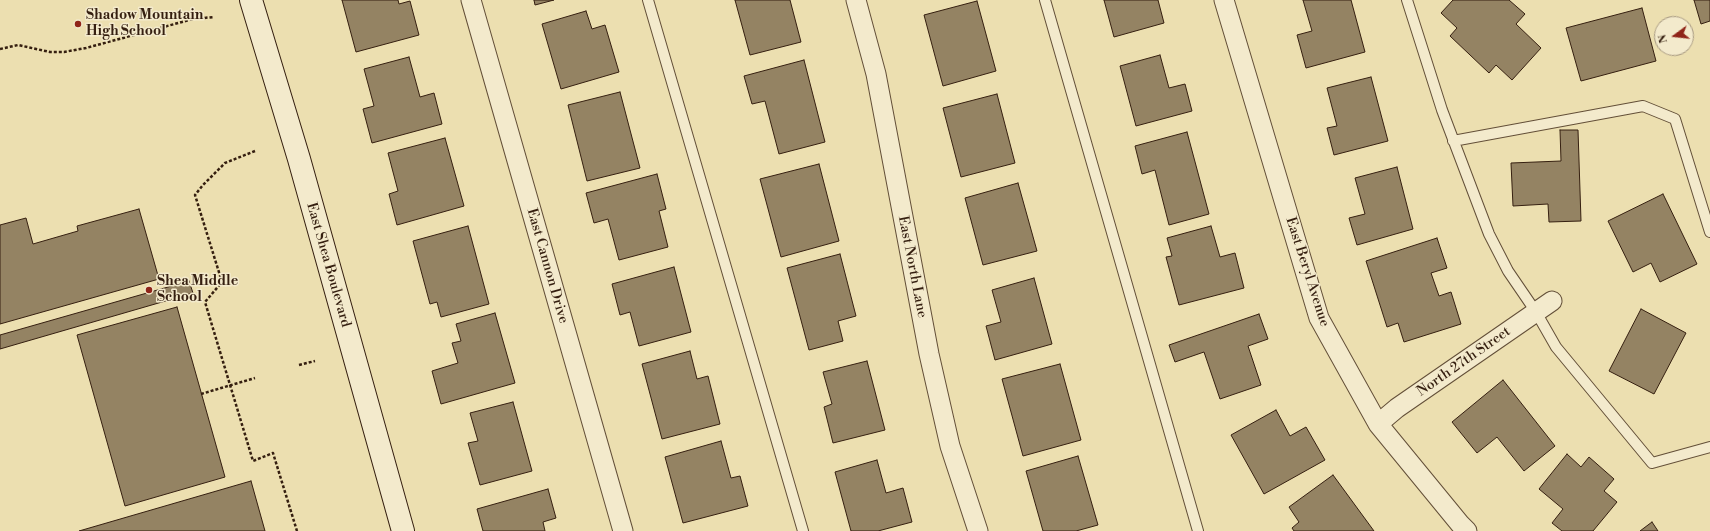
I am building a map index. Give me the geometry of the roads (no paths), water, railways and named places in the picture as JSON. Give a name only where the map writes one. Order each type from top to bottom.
[{"type":"street","name":"East Shea Boulevard","points":[[251,0],[299,159],[403,531]]},
{"type":"street","name":"East Cannon Drive","points":[[471,0],[623,531]]},
{"type":"street","name":"East North Lane","points":[[856,0],[876,74],[928,354],[950,446],[978,531]]},
{"type":"street","name":"East Beryl Avenue","points":[[1224,0],[1319,318],[1378,424],[1467,531]]},
{"type":"street","name":"North 27th Street","points":[[1378,424],[1397,408],[1552,301]]},
{"type":"lane","points":[[648,0],[803,531]]},
{"type":"lane","points":[[1045,0],[1198,531]]},
{"type":"lane","points":[[1407,0],[1453,141],[1489,234],[1508,271],[1536,312],[1556,347],[1652,463],[1710,447]]},
{"type":"lane","points":[[1453,141],[1643,106],[1675,119],[1710,232]]},
{"type":"place","name":"Shadow Mountain High School","points":[[78,24]]},
{"type":"place","name":"Shea Middle School","points":[[149,290]]}]
